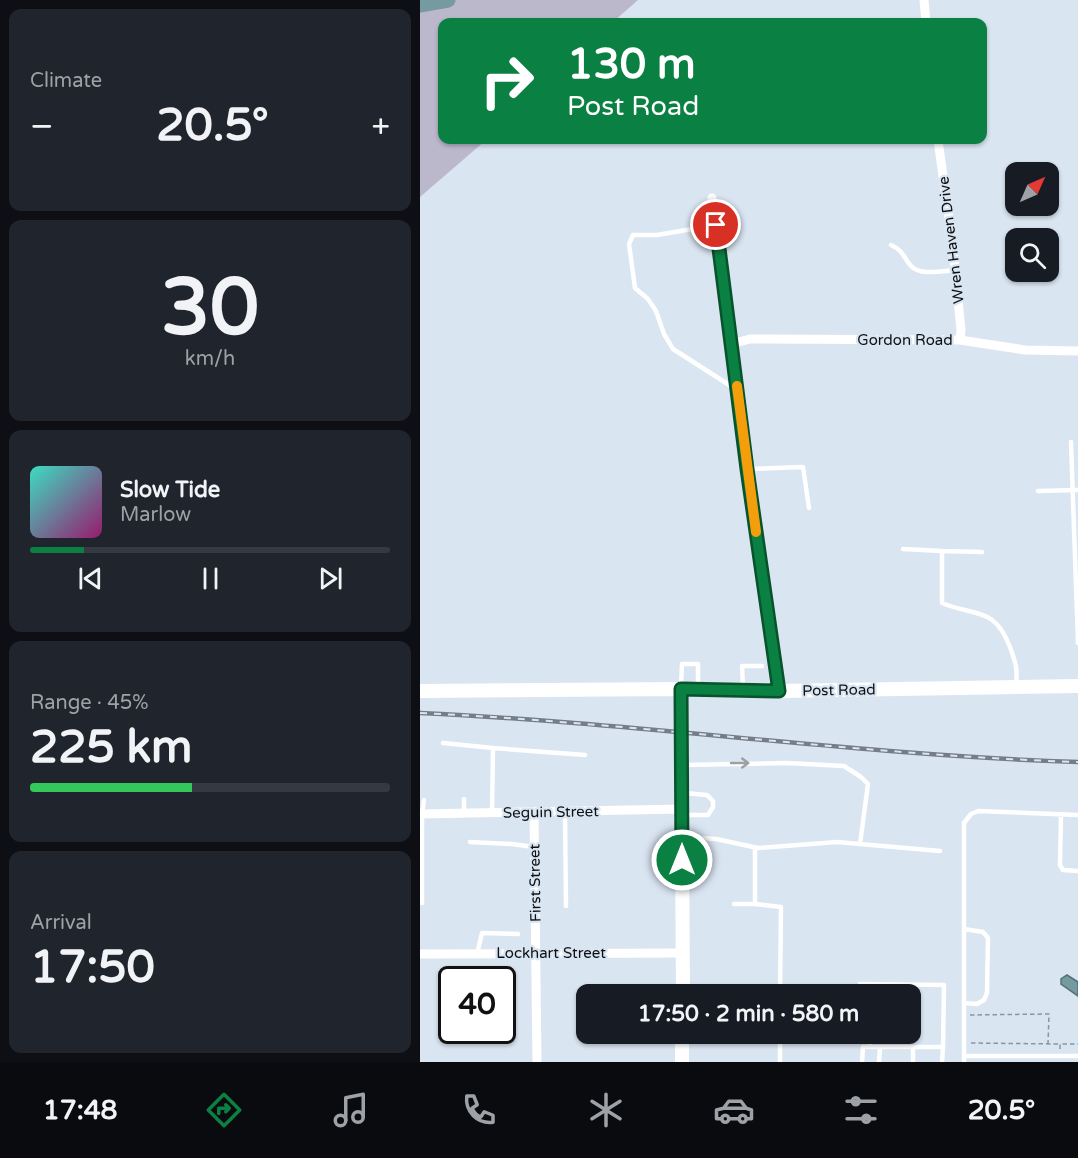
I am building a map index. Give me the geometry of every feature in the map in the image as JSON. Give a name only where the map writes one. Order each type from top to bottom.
[{"type":"street","points":[[924,0],[926,18]]},
{"type":"street","name":"Wren Haven Drive","points":[[939,144],[955,270],[960,340]]},
{"type":"street","points":[[712,198],[747,469],[779,691]]},
{"type":"street","name":"Gordon Road","points":[[731,344],[750,339],[960,340],[1025,350],[1078,351]]},
{"type":"street","name":"Post Road","points":[[420,691],[699,689],[779,691],[1078,686]]},
{"type":"street","points":[[681,689],[683,984]]},
{"type":"street","name":"First Street","points":[[534,812],[537,1062]]},
{"type":"street","name":"Seguin Street","points":[[421,814],[682,812]]},
{"type":"street","name":"Lockhart Street","points":[[420,954],[683,953]]},
{"type":"street","points":[[682,1044],[682,1062]]},
{"type":"lane","points":[[716,225],[657,234],[633,235],[629,244],[632,274],[635,288],[648,299],[656,310],[664,334],[673,349],[738,391]]},
{"type":"lane","points":[[891,245],[902,252],[910,265],[918,271],[955,270]]},
{"type":"lane","points":[[1071,442],[1075,490],[1076,637],[1078,644]]},
{"type":"lane","points":[[747,469],[803,467],[809,508]]},
{"type":"lane","points":[[1038,491],[1075,490]]},
{"type":"lane","points":[[903,549],[982,552]]},
{"type":"lane","points":[[942,551],[942,603],[986,616],[998,624],[1004,631],[1018,669],[1016,687]]},
{"type":"lane","points":[[681,689],[681,664],[698,664],[699,689]]},
{"type":"lane","points":[[744,690],[742,666],[762,666]]},
{"type":"lane","points":[[443,743],[585,754]]},
{"type":"lane","points":[[492,813],[493,748]]},
{"type":"lane","points":[[682,765],[787,763],[844,766],[868,784],[860,844]]},
{"type":"lane","points":[[682,793],[707,795],[713,801],[713,807],[708,815],[682,812]]},
{"type":"lane","points":[[464,799],[464,813]]},
{"type":"lane","points":[[422,903],[421,814],[424,800]]},
{"type":"lane","points":[[964,1062],[964,823],[971,814],[978,811],[1078,815]]},
{"type":"lane","points":[[566,812],[566,906]]},
{"type":"lane","points":[[1061,814],[1060,865],[1063,870],[1078,871]]},
{"type":"lane","points":[[682,837],[716,839],[755,848],[837,842],[940,851]]},
{"type":"lane","points":[[471,842],[534,847]]},
{"type":"lane","points":[[755,848],[755,904]]},
{"type":"lane","points":[[734,904],[781,907],[780,984]]},
{"type":"lane","points":[[964,929],[983,932],[988,938],[987,993],[984,1000],[977,1004],[964,1003]]},
{"type":"lane","points":[[477,954],[482,933],[518,934]]},
{"type":"lane","points":[[921,987],[944,985],[942,1062]]},
{"type":"lane","points":[[780,1044],[780,1062]]},
{"type":"lane","points":[[862,1062],[863,1047],[870,1044],[880,1047],[914,1047],[925,1050],[943,1047]]},
{"type":"lane","points":[[879,1062],[880,1047]]},
{"type":"lane","points":[[913,1062],[914,1047]]},
{"type":"lane","points":[[964,1056],[1078,1056],[1077,1062]]},
{"type":"lane","points":[[1067,1056],[1068,1062]]},
{"type":"path","points":[[970,1015],[1049,1014],[1048,1044]]},
{"type":"path","points":[[971,1034],[971,1044],[1078,1044]]},
{"type":"path","points":[[1060,1044],[1060,1056]]},
{"type":"shaded area","points":[[420,0],[638,0],[618,18],[438,18],[438,144],[481,144],[420,197]]},
{"type":"shaded area","points":[[1067,975],[1078,982],[1078,996],[1061,984],[1061,979]]},
{"type":"waterway","points":[[420,5],[448,0]]},
{"type":"railway","points":[[420,713],[585,724],[913,753],[1078,762]]},
{"type":"slow traffic","points":[[737,386],[756,532]]},
{"type":"route","points":[[682,860],[681,689],[779,691],[747,469],[716,225]]}]
